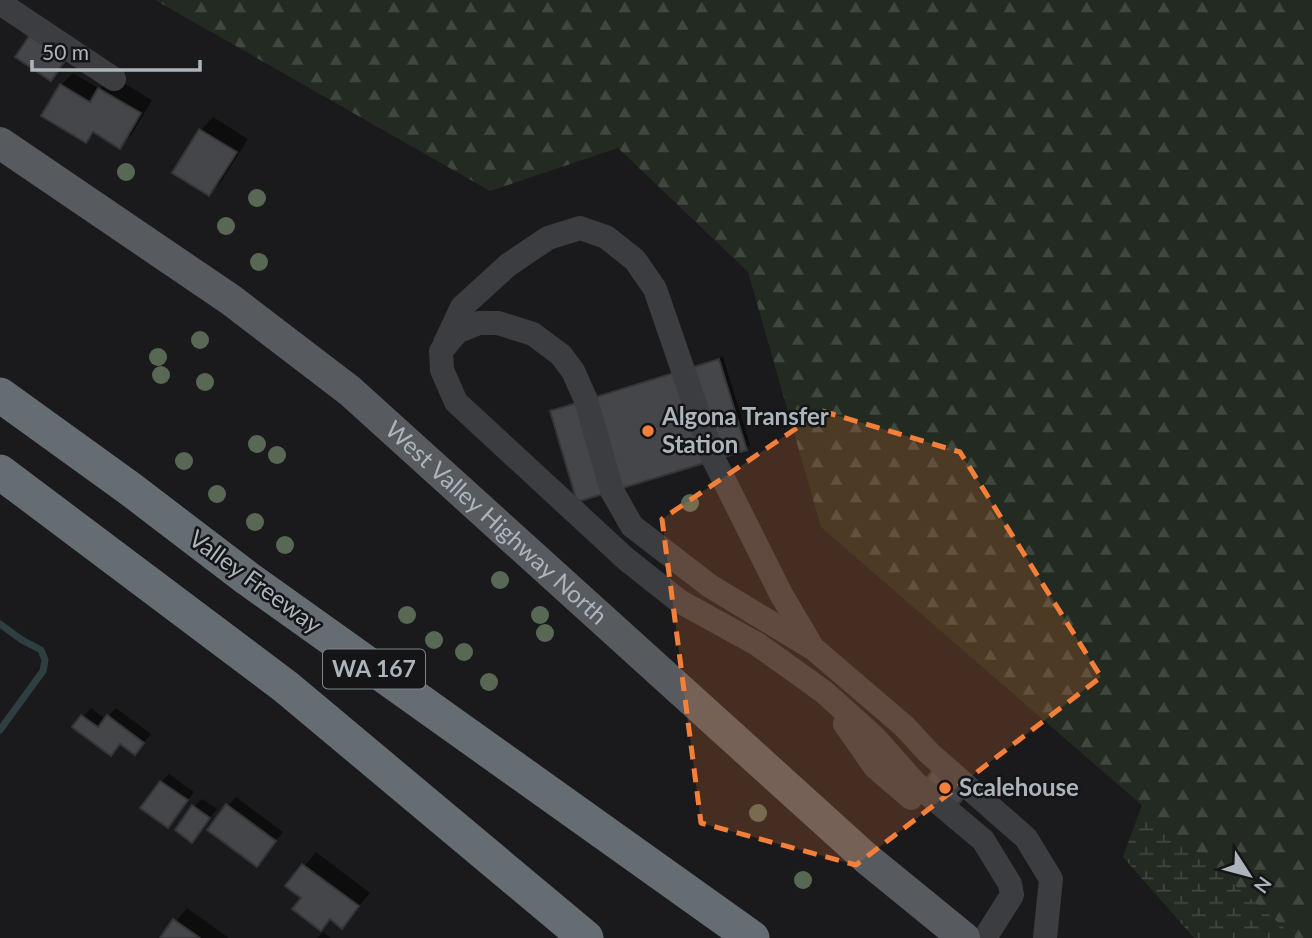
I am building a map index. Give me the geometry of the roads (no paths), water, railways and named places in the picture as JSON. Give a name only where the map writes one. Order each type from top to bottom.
[{"type":"highway","name":"Valley Freeway","points":[[0,395],[247,578],[752,938]]},
{"type":"highway","name":"WA 167","points":[[0,472],[286,687],[586,938]]},
{"type":"main road","name":"West Valley Highway North","points":[[0,143],[232,300],[350,391],[866,858],[964,938]]},
{"type":"lane","points":[[0,3],[114,79]]},
{"type":"lane","points":[[814,649],[781,594],[714,460],[655,289],[635,260],[606,237],[580,228],[548,238],[508,265],[462,307],[441,351],[442,370],[456,402],[626,559],[679,601],[757,644],[824,692],[875,767],[978,856],[997,864],[1010,884],[1012,895],[985,938]]},
{"type":"lane","points":[[441,351],[457,332],[479,323],[498,323],[533,334],[561,355],[573,371],[586,400],[612,491],[632,526],[710,586],[814,649],[904,726],[928,729],[1032,822],[1050,849],[1051,879],[1045,938]]},
{"type":"waterway","points":[[0,624],[41,650],[45,660],[43,671],[0,730]]},
{"type":"place","name":"Algona Transfer Station","points":[[648,431]]},
{"type":"place","name":"Scalehouse","points":[[945,788]]}]
